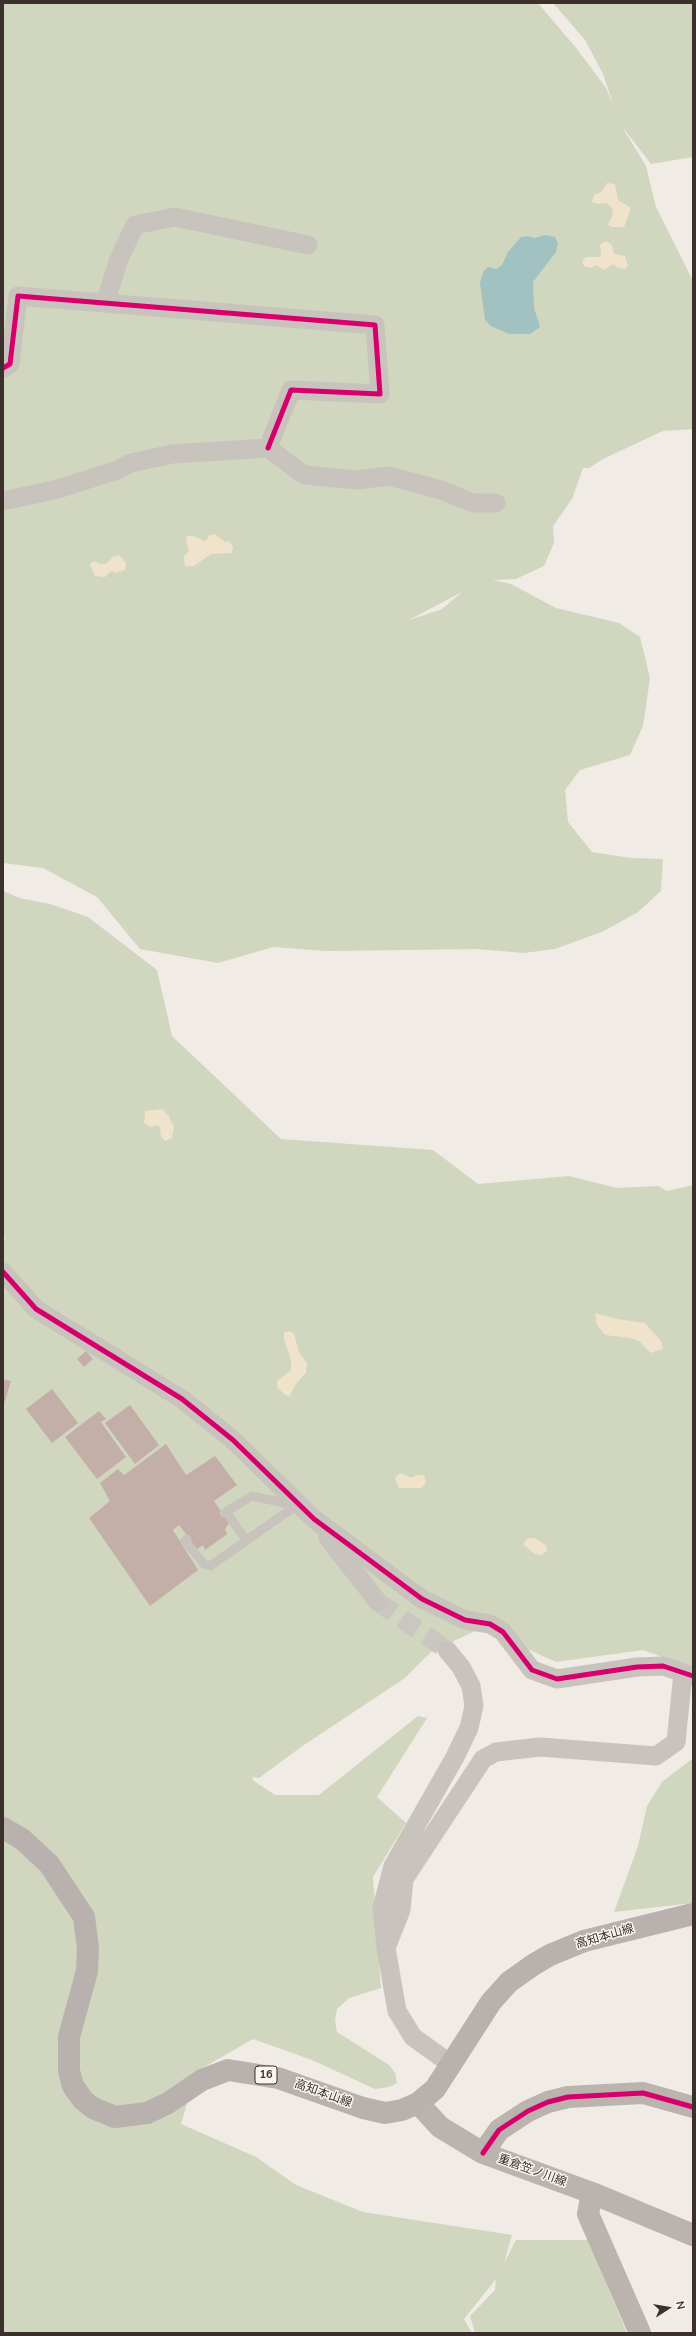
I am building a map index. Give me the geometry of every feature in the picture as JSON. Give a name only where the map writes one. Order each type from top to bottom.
[{"type":"main road","name":"高知本山線","points":[[3,1828],[22,1840],[49,1864],[84,1918],[88,1948],[87,1971],[69,2037],[68,2054],[73,2086],[83,2100],[93,2108],[116,2117],[147,2113],[168,2102],[202,2080],[228,2070],[278,2078],[363,2108],[385,2113],[402,2110],[418,2103],[435,2089],[452,2066],[491,2002],[509,1982],[550,1955],[584,1941],[693,1914]]},
{"type":"main road","points":[[483,2153],[499,2130],[528,2111],[548,2102],[568,2097],[643,2093],[693,2107]]},
{"type":"main road","name":"重倉笠ノ川線","points":[[418,2103],[440,2127],[483,2153],[592,2193],[693,2235]]},
{"type":"main road","points":[[592,2193],[588,2214],[640,2333]]},
{"type":"street","points":[[105,303],[119,259],[135,225],[175,217],[308,245]]},
{"type":"street","points":[[3,368],[10,364],[18,296],[375,325],[380,394],[291,390],[268,448]]},
{"type":"street","points":[[3,501],[58,489],[131,463],[172,454],[268,448],[304,474],[357,480],[389,476],[441,490],[473,503],[496,503]]},
{"type":"street","points":[[3,1272],[36,1309],[182,1399],[233,1440],[297,1505],[422,1599],[465,1620],[490,1624],[503,1632],[532,1670],[557,1679],[637,1666],[663,1666],[688,1674],[676,1742],[656,1756],[540,1747],[496,1752],[483,1759],[404,1879],[401,1910],[386,1948]]},
{"type":"street","points":[[314,1519],[378,1602]]},
{"type":"street","points":[[447,1650],[461,1667],[471,1686],[474,1706],[469,1728],[455,1757],[394,1866],[382,1908],[386,1948],[397,2011],[413,2037],[452,2066]]},
{"type":"lane","points":[[246,1540],[225,1513],[252,1496],[297,1505]]},
{"type":"lane","points":[[187,1539],[185,1541],[204,1564],[210,1566],[297,1505]]},
{"type":"green space","points":[[3,3],[538,3],[577,49],[606,88],[613,104],[603,74],[585,40],[553,3],[693,3],[693,157],[651,164],[621,125],[646,166],[656,207],[693,281],[693,429],[663,431],[603,459],[589,468],[583,468],[572,499],[553,526],[554,543],[544,566],[516,579],[493,580],[511,584],[556,608],[619,623],[640,637],[650,678],[643,726],[630,755],[580,770],[565,790],[568,822],[592,852],[631,858],[663,859],[661,891],[638,912],[604,931],[555,949],[524,953],[477,949],[327,951],[273,947],[218,963],[140,949],[97,897],[43,868],[3,863]],"holes":[[[462,592],[442,609],[409,620]]]},
{"type":"green space","points":[[3,891],[20,898],[50,904],[88,917],[157,970],[172,1036],[281,1139],[433,1150],[478,1184],[569,1176],[617,1188],[658,1186],[667,1191],[693,1185],[693,1668],[643,1650],[556,1662],[481,1628],[431,1652],[405,1678],[301,1747],[259,1778],[252,1777],[254,1781],[275,1795],[319,1795],[418,1716],[427,1718],[377,1797],[406,1823],[373,1877],[381,1988],[349,1998],[337,2009],[335,2021],[337,2032],[389,2065],[395,2073],[397,2083],[389,2087],[375,2089],[312,2060],[253,2039],[196,2072],[181,2124],[256,2157],[296,2185],[363,2212],[512,2235],[504,2263],[516,2240],[588,2240],[627,2333],[475,2333],[470,2316],[495,2290],[496,2279],[464,2319],[472,2333],[3,2333],[3,1244],[5,1238],[3,1234]]},
{"type":"green space","points":[[693,1758],[693,1903],[614,1912],[638,1846],[647,1806],[662,1782]]},
{"type":"sand","points":[[607,183],[615,184],[618,200],[631,208],[624,227],[612,227],[608,225],[613,214],[612,208],[607,203],[599,204],[592,202],[594,195],[601,192]]},
{"type":"sand","points":[[606,241],[612,245],[614,254],[625,256],[628,266],[625,269],[618,268],[613,264],[604,270],[596,265],[590,268],[584,266],[582,261],[586,257],[598,257],[601,255],[600,245]]},
{"type":"sand","points":[[215,534],[225,542],[229,541],[233,547],[232,553],[211,554],[194,566],[185,566],[184,556],[189,551],[186,541],[187,536],[193,536],[205,541],[210,535]]},
{"type":"sand","points":[[119,555],[126,563],[125,570],[115,573],[111,571],[105,577],[95,576],[90,564],[94,561],[100,564],[106,564],[113,557]]},
{"type":"sand","points":[[162,1109],[168,1115],[174,1127],[172,1138],[165,1141],[161,1136],[160,1127],[156,1125],[151,1127],[144,1123],[145,1111]]},
{"type":"sand","points":[[595,1313],[617,1319],[645,1323],[661,1341],[663,1349],[651,1353],[640,1342],[631,1338],[605,1335],[597,1325]]},
{"type":"sand","points":[[289,1331],[294,1334],[299,1352],[307,1363],[306,1373],[295,1385],[290,1396],[285,1395],[277,1387],[277,1381],[291,1370],[291,1360],[284,1339],[284,1333]]},
{"type":"sand","points":[[399,1474],[403,1474],[411,1478],[417,1475],[424,1475],[426,1483],[421,1488],[399,1488],[395,1478]]},
{"type":"sand","points":[[528,1538],[534,1538],[546,1545],[547,1551],[541,1555],[535,1554],[523,1544]]},
{"type":"water","points":[[545,235],[555,237],[558,243],[556,252],[533,282],[534,308],[540,327],[530,334],[509,334],[491,326],[485,320],[480,283],[483,272],[488,267],[496,269],[502,265],[508,252],[521,237],[528,236],[535,238]]},
{"type":"building","points":[[86,1351],[93,1359],[84,1367],[77,1359]]},
{"type":"building","points":[[3,1379],[11,1381],[3,1408]]},
{"type":"building","points":[[52,1389],[78,1423],[52,1443],[26,1409]]},
{"type":"building","points":[[130,1405],[159,1445],[135,1464],[105,1423]]},
{"type":"building","points":[[99,1411],[106,1419],[101,1422],[126,1457],[97,1479],[65,1437]]},
{"type":"building","points":[[166,1444],[186,1475],[215,1456],[237,1485],[214,1501],[229,1523],[225,1529],[227,1534],[205,1550],[203,1545],[197,1549],[179,1525],[173,1530],[198,1570],[150,1606],[89,1518],[110,1501],[100,1483],[118,1469],[124,1475]]},
{"type":"tunnel","points":[[378,1602],[447,1650]]},
{"type":"cycle path","points":[[3,368],[10,364],[18,296],[375,325],[380,394],[291,390],[268,448]]},
{"type":"cycle path","points":[[3,1272],[36,1309],[182,1399],[233,1440],[314,1519],[422,1599],[465,1620],[490,1624],[503,1632],[532,1670],[557,1679],[637,1667],[663,1666],[693,1676]]},
{"type":"cycle path","points":[[483,2153],[499,2130],[528,2111],[548,2102],[568,2097],[643,2093],[693,2107]]}]
